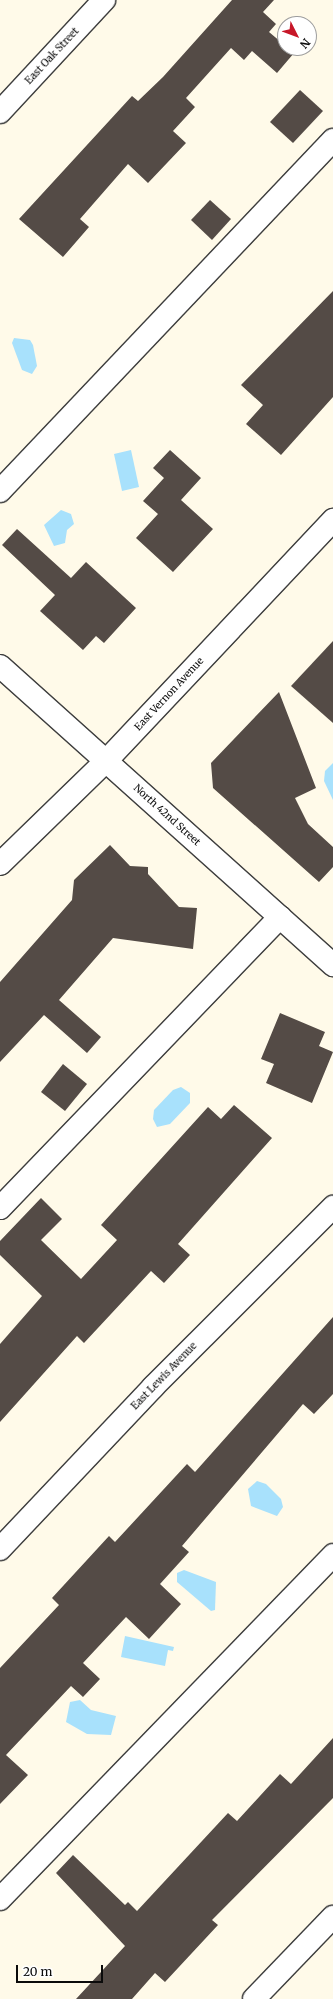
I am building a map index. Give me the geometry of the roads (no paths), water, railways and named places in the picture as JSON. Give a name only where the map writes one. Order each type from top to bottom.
[{"type":"street","name":"East Oak Street","points":[[0,112],[104,0]]},
{"type":"street","points":[[0,491],[333,140]]},
{"type":"street","name":"East Vernon Avenue","points":[[0,864],[106,760],[333,520]]},
{"type":"street","name":"North 42nd Street","points":[[0,666],[333,965]]},
{"type":"street","points":[[0,1208],[280,917]]},
{"type":"street","name":"East Lewis Avenue","points":[[0,1548],[153,1387],[333,1207]]},
{"type":"street","points":[[0,1899],[333,1555]]},
{"type":"street","points":[[254,1999],[333,1916]]},
{"type":"water","points":[[14,338],[30,340],[33,345],[37,366],[32,374],[22,370],[12,343]]},
{"type":"water","points":[[131,450],[139,487],[122,491],[114,454]]},
{"type":"water","points":[[61,510],[71,514],[74,524],[67,530],[65,543],[54,546],[44,525]]},
{"type":"water","points":[[333,763],[333,800],[324,781],[325,771]]},
{"type":"water","points":[[181,1087],[190,1093],[190,1103],[170,1124],[157,1127],[153,1119],[154,1110],[173,1090]]},
{"type":"water","points":[[257,1481],[266,1484],[281,1499],[283,1507],[277,1516],[251,1506],[248,1489]]},
{"type":"water","points":[[184,1570],[216,1582],[215,1610],[211,1611],[177,1582],[177,1573]]},
{"type":"water","points":[[125,1636],[174,1647],[173,1651],[168,1650],[165,1666],[121,1657]]},
{"type":"water","points":[[80,1700],[91,1710],[116,1716],[111,1735],[87,1734],[66,1722],[70,1702]]}]
